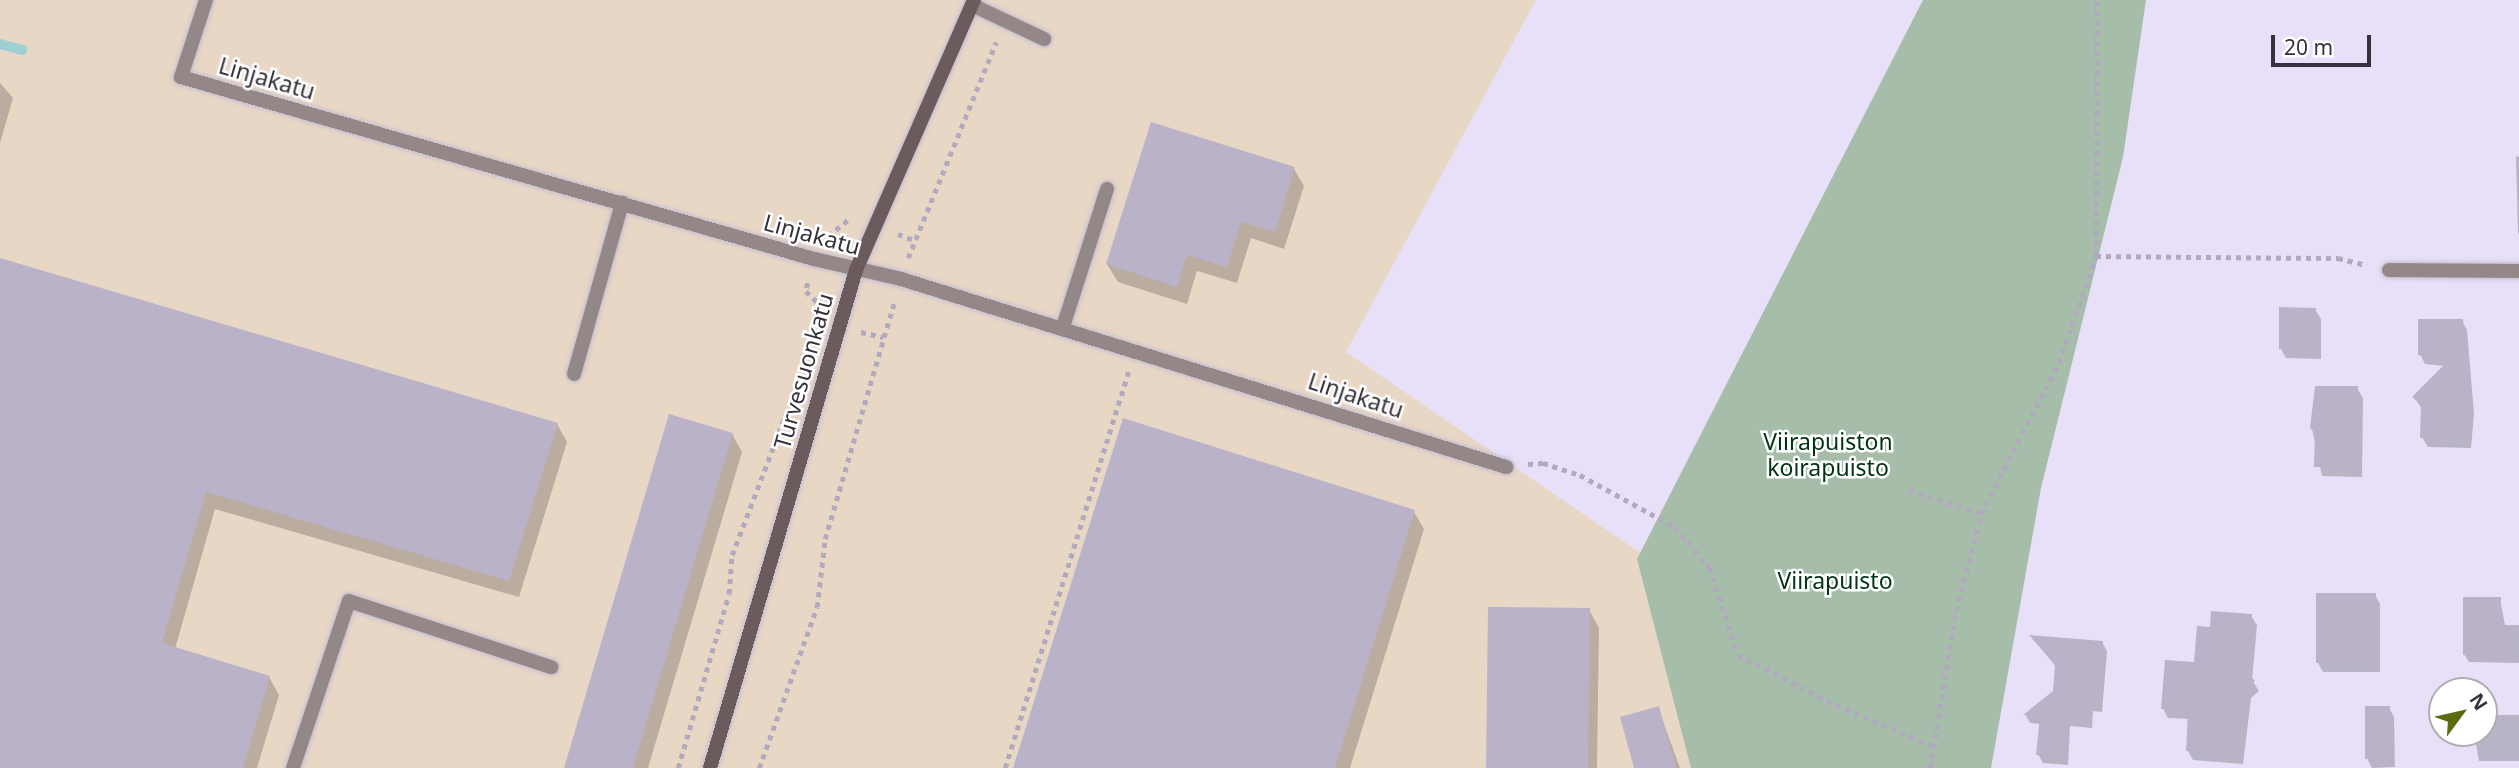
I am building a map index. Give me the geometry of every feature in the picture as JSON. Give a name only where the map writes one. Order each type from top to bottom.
[{"type":"main road","name":"Turvesuonkatu","points":[[710,768],[856,270],[973,2]]},
{"type":"street","name":"Linjakatu","points":[[206,0],[180,77],[856,270],[901,279],[1135,348],[1506,467]]},
{"type":"street","points":[[973,2],[1005,22],[1044,39]]},
{"type":"street","points":[[1063,327],[1107,189]]},
{"type":"street","points":[[573,374],[622,203]]},
{"type":"street","points":[[2389,270],[2519,271]]},
{"type":"street","points":[[293,768],[349,601],[551,667]]},
{"type":"path","points":[[1930,768],[1956,611],[1981,514],[2059,363],[2096,256],[2097,0]]},
{"type":"path","points":[[759,768],[817,607],[825,539],[901,279],[1005,22]]},
{"type":"path","points":[[2096,256],[2338,258],[2389,270]]},
{"type":"path","points":[[1005,768],[1135,348]]},
{"type":"path","points":[[678,768],[729,594],[732,555],[770,456]]},
{"type":"path","points":[[1506,467],[1543,463],[1580,475],[1651,511],[1695,546],[1710,568],[1738,655],[1836,705],[1934,746]]},
{"type":"path","points":[[1909,490],[1981,514]]},
{"type":"shaded area","points":[[0,0],[1536,0],[1346,352],[1642,554],[1712,768],[0,768]]},
{"type":"green space","name":"Viirapuisto","points":[[1923,0],[2146,0],[2123,157],[2041,488],[1991,768],[1691,768],[1637,559]]},
{"type":"building","points":[[1151,122],[1295,167],[1275,232],[1241,222],[1227,267],[1187,255],[1177,287],[1106,264]]},
{"type":"building","points":[[0,258],[558,423],[509,581],[206,492],[162,643],[270,676],[243,768],[0,768]]},
{"type":"building","points":[[2279,307],[2316,308],[2316,349],[2279,349]]},
{"type":"building","points":[[2418,319],[2463,319],[2469,393],[2466,438],[2420,438],[2421,404],[2412,397],[2450,359],[2418,355]]},
{"type":"building","points":[[2315,386],[2358,386],[2357,468],[2314,467],[2315,433],[2310,428]]},
{"type":"building","points":[[669,414],[733,433],[633,768],[564,768]]},
{"type":"building","points":[[1123,418],[1415,510],[1335,768],[1013,768]]},
{"type":"building","points":[[2316,593],[2376,593],[2376,663],[2316,663]]},
{"type":"building","points":[[2463,597],[2501,597],[2501,655],[2463,655]]},
{"type":"building","points":[[1488,607],[1590,608],[1588,768],[1486,768]]},
{"type":"building","points":[[2211,611],[2252,614],[2247,672],[2255,681],[2246,688],[2238,755],[2186,751],[2188,711],[2161,709],[2165,660],[2194,662],[2197,626],[2210,627]]},
{"type":"building","points":[[2029,635],[2103,641],[2098,704],[2089,703],[2088,720],[2066,718],[2064,757],[2036,755],[2040,716],[2023,715],[2053,691],[2055,665]]},
{"type":"building","points":[[1659,706],[1676,768],[1634,768],[1620,717]]},
{"type":"building","points":[[2365,706],[2390,706],[2391,758],[2365,759]]},
{"type":"waterway","points":[[0,44],[22,50]]},
{"type":"park label","name":"Viirapuiston koirapuisto","points":[[1828,454]]}]
